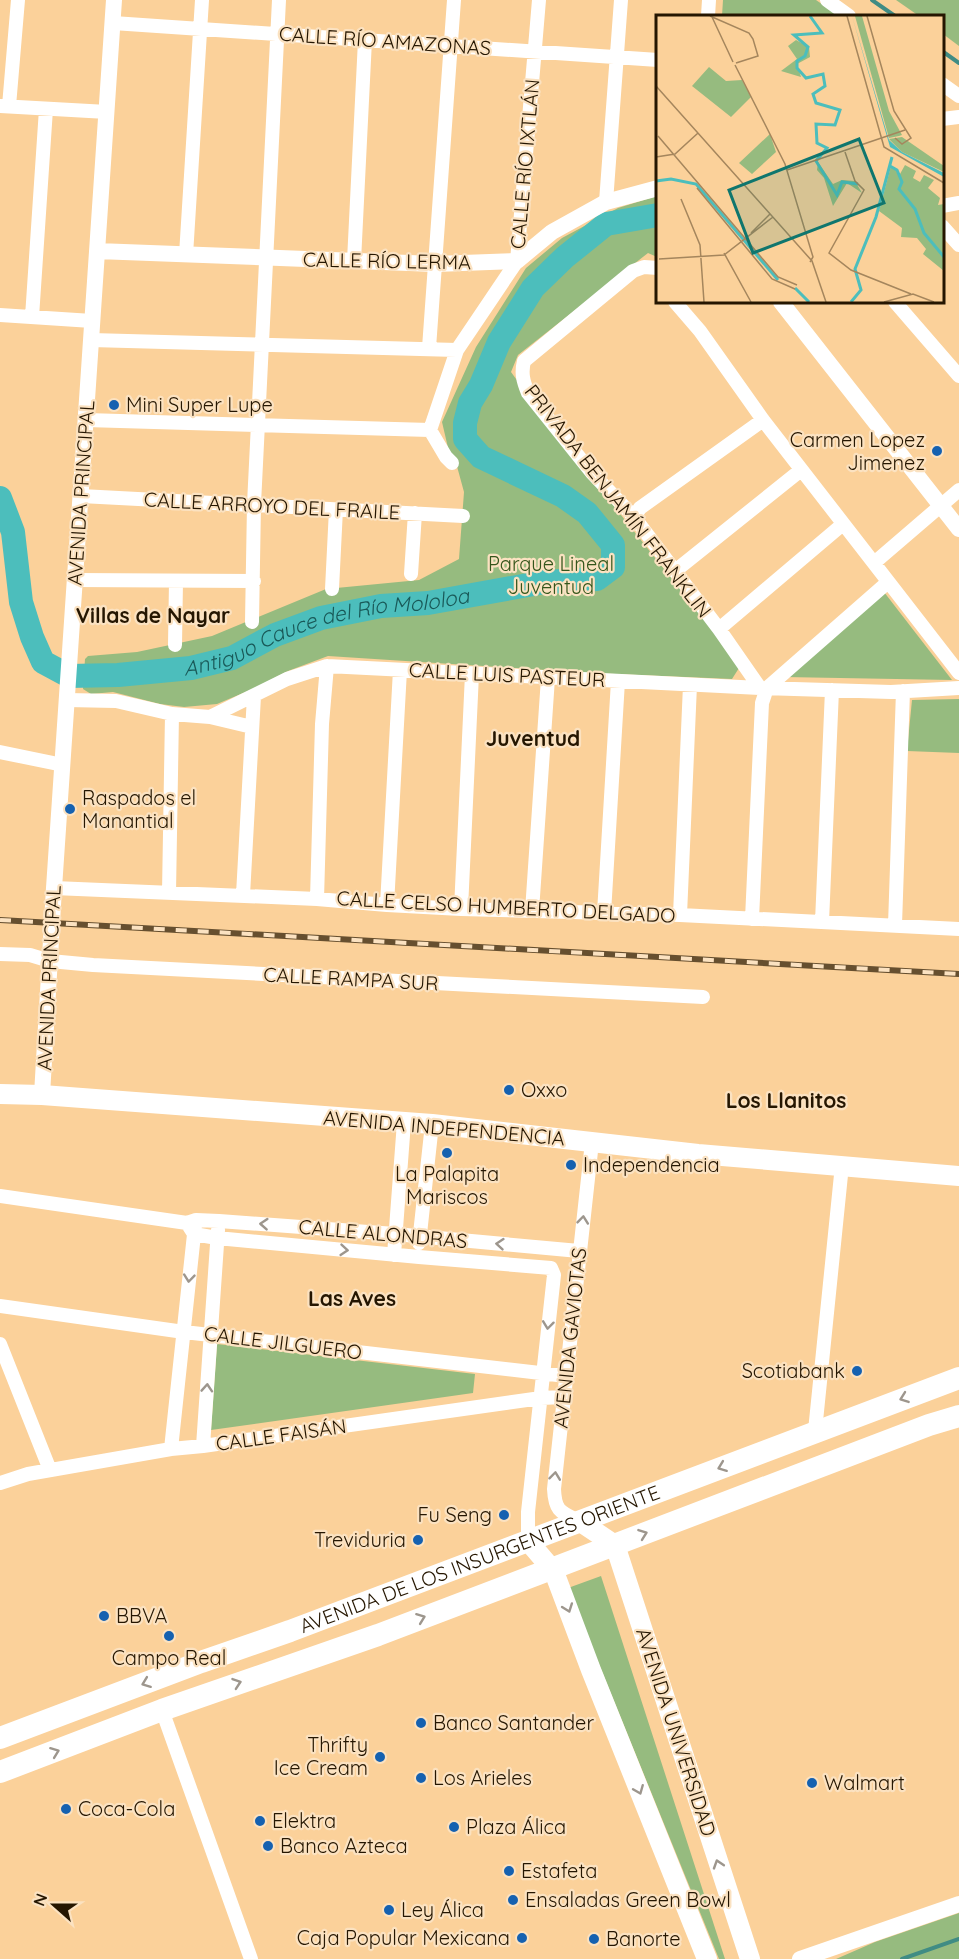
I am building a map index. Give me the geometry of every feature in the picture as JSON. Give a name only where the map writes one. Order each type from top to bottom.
[{"type":"highway","name":"AVENIDA DE LOS INSURGENTES ORIENTE","points":[[0,1738],[959,1378]]},
{"type":"highway","name":"AVENIDA DE LOS INSURGENTES ORIENTE","points":[[0,1772],[162,1710],[378,1635],[929,1425],[959,1416]]},
{"type":"main road","name":"AVENIDA INDEPENDENCIA","points":[[0,1094],[42,1095],[432,1124],[698,1154],[959,1176]]},
{"type":"main road","points":[[579,1521],[615,1545]]},
{"type":"main road","points":[[528,1541],[551,1568],[707,1959]]},
{"type":"main road","name":"AVENIDA UNIVERSIDAD","points":[[615,1545],[750,1959]]},
{"type":"street","points":[[18,0],[4,106],[107,112]]},
{"type":"street","name":"AVENIDA PRINCIPAL","points":[[42,1095],[114,0]]},
{"type":"street","points":[[186,255],[202,0]]},
{"type":"street","points":[[252,622],[254,504],[279,0]]},
{"type":"street","points":[[429,348],[454,0]]},
{"type":"street","name":"CALLE RÍO IXTLÁN","points":[[430,430],[457,350],[517,261],[539,0]]},
{"type":"street","points":[[606,202],[621,0]]},
{"type":"street","points":[[708,15],[709,0]]},
{"type":"street","points":[[827,0],[848,15]]},
{"type":"street","name":"CALLE RÍO AMAZONAS","points":[[112,23],[656,60]]},
{"type":"street","points":[[354,261],[364,40]]},
{"type":"street","points":[[944,85],[959,96]]},
{"type":"street","points":[[32,317],[46,109]]},
{"type":"street","points":[[944,119],[959,117]]},
{"type":"street","points":[[517,261],[552,232],[606,202],[656,188]]},
{"type":"street","points":[[944,206],[959,203]]},
{"type":"street","points":[[944,228],[959,245]]},
{"type":"street","name":"CALLE RÍO LERMA","points":[[97,251],[435,264],[517,261]]},
{"type":"street","name":"PRIVADA BENJAMÍN FRANKLIN","points":[[656,268],[644,267],[633,271],[524,361],[521,371],[528,393],[592,473],[634,517],[763,688]]},
{"type":"street","points":[[676,303],[700,331],[763,420],[959,673]]},
{"type":"street","points":[[782,303],[959,530]]},
{"type":"street","points":[[896,303],[959,376]]},
{"type":"street","points":[[0,315],[92,321]]},
{"type":"street","points":[[91,340],[457,350]]},
{"type":"street","points":[[86,420],[430,430],[452,463]]},
{"type":"street","points":[[634,517],[640,508],[763,420]]},
{"type":"street","points":[[675,571],[801,470]]},
{"type":"street","points":[[874,563],[959,490]]},
{"type":"street","name":"CALLE ARROYO DEL FRAILE","points":[[81,496],[463,516]]},
{"type":"street","points":[[332,589],[336,508]]},
{"type":"street","points":[[411,574],[415,513]]},
{"type":"street","points":[[719,629],[843,524]]},
{"type":"street","points":[[75,580],[254,580]]},
{"type":"street","points":[[175,645],[176,580]]},
{"type":"street","points":[[752,919],[763,688],[888,582]]},
{"type":"street","points":[[317,899],[322,724],[327,666]]},
{"type":"street","name":"CALLE LUIS PASTEUR","points":[[210,717],[287,679],[327,666],[763,688],[903,691],[959,688]]},
{"type":"street","points":[[387,905],[400,670]]},
{"type":"street","points":[[461,909],[472,674]]},
{"type":"street","points":[[532,911],[548,678]]},
{"type":"street","points":[[604,914],[618,681]]},
{"type":"street","points":[[680,915],[690,685]]},
{"type":"street","points":[[822,922],[832,690]]},
{"type":"street","points":[[895,926],[903,691]]},
{"type":"street","points":[[67,696],[116,701],[172,714],[210,717],[252,727]]},
{"type":"street","points":[[243,895],[254,696]]},
{"type":"street","points":[[169,893],[172,714]]},
{"type":"street","points":[[0,752],[63,765]]},
{"type":"street","name":"CALLE CELSO HUMBERTO DELGADO","points":[[54,888],[243,895],[461,909],[680,915],[959,928]]},
{"type":"street","name":"CALLE RAMPA SUR","points":[[0,954],[30,955],[50,961],[703,997]]},
{"type":"street","points":[[394,1255],[404,1122]]},
{"type":"street","points":[[419,1257],[432,1124]]},
{"type":"street","name":"AVENIDA GAVIOTAS","points":[[579,1521],[562,1513],[555,1502],[554,1489],[591,1142]]},
{"type":"street","points":[[815,1431],[842,1165]]},
{"type":"street","name":"CALLE ALONDRAS","points":[[0,1196],[192,1226],[217,1238],[551,1268]]},
{"type":"street","points":[[203,1446],[219,1221]]},
{"type":"street","name":"CALLE ALONDRAS","points":[[192,1226],[219,1221],[579,1251]]},
{"type":"street","points":[[171,1449],[184,1332],[192,1226]]},
{"type":"street","name":"AVENIDA GAVIOTAS","points":[[528,1541],[528,1512],[554,1275],[551,1268]]},
{"type":"street","name":"CALLE JILGUERO","points":[[0,1306],[184,1332],[566,1376]]},
{"type":"street","points":[[0,1344],[50,1470]]},
{"type":"street","name":"CALLE FAISÁN","points":[[0,1483],[28,1474],[171,1449],[564,1396]]},
{"type":"street","points":[[162,1710],[251,1959]]},
{"type":"street","points":[[800,1959],[959,1904]]},
{"type":"green space","points":[[723,0],[816,0],[838,15],[722,15]]},
{"type":"green space","points":[[896,0],[959,0],[959,46],[944,35],[944,15],[918,15]]},
{"type":"green space","name":"Parque Lineal Juventud","points":[[656,196],[656,257],[648,253],[518,355],[511,372],[547,422],[738,662],[739,668],[732,679],[592,673],[328,656],[288,671],[217,704],[184,707],[160,704],[113,692],[91,694],[83,689],[85,659],[88,656],[137,652],[212,636],[326,589],[419,580],[459,559],[464,492],[455,459],[449,452],[442,422],[476,347],[526,268],[562,238],[618,208]]},
{"type":"green space","points":[[884,592],[952,680],[784,677]]},
{"type":"green space","points":[[959,699],[959,753],[907,751],[912,700]]},
{"type":"green space","points":[[217,1344],[475,1374],[473,1393],[211,1430]]},
{"type":"green space","points":[[601,1576],[725,1959],[719,1959],[568,1588]]},
{"type":"green space","points":[[959,1913],[959,1959],[836,1959],[875,1942]]},
{"type":"waterway","points":[[872,0],[894,15]]},
{"type":"waterway","points":[[944,52],[959,63]]},
{"type":"waterway","name":"Antiguo Cauce del Río Mololoa","points":[[0,498],[13,532],[21,602],[32,637],[43,662],[69,676],[118,675],[191,668],[232,658],[275,635],[321,618],[381,606],[428,603],[545,582],[597,579],[613,567],[613,545],[587,513],[563,496],[481,457],[465,439],[465,423],[470,403],[481,385],[499,342],[533,288],[565,257],[606,224],[656,215]]},
{"type":"waterway","points":[[902,1959],[959,1939]]},
{"type":"railway","points":[[0,920],[959,974]]},
{"type":"place","name":"Mini Super Lupe","points":[[114,405]]},
{"type":"place","name":"Carmen Lopez Jimenez","points":[[937,451]]},
{"type":"place","name":"Raspados el Manantial","points":[[70,809]]},
{"type":"place","name":"Oxxo","points":[[509,1090]]},
{"type":"place","name":"La Palapita Mariscos","points":[[447,1153]]},
{"type":"place","name":"Independencia","points":[[571,1165]]},
{"type":"place","name":"Scotiabank","points":[[857,1371]]},
{"type":"place","name":"Fu Seng","points":[[504,1515]]},
{"type":"place","name":"Treviduria","points":[[418,1540]]},
{"type":"place","name":"BBVA","points":[[104,1616]]},
{"type":"place","name":"Campo Real","points":[[169,1636]]},
{"type":"place","name":"Banco Santander","points":[[421,1723]]},
{"type":"place","name":"Thrifty Ice Cream","points":[[380,1757]]},
{"type":"place","name":"Los Arieles","points":[[421,1778]]},
{"type":"place","name":"Walmart","points":[[812,1783]]},
{"type":"place","name":"Coca-Cola","points":[[66,1809]]},
{"type":"place","name":"Elektra","points":[[260,1821]]},
{"type":"place","name":"Plaza Álica","points":[[454,1827]]},
{"type":"place","name":"Banco Azteca","points":[[268,1846]]},
{"type":"place","name":"Estafeta","points":[[509,1871]]},
{"type":"place","name":"Ensaladas Green Bowl","points":[[513,1900]]},
{"type":"place","name":"Ley Álica","points":[[389,1910]]},
{"type":"place","name":"Caja Popular Mexicana","points":[[522,1938]]},
{"type":"place","name":"Banorte","points":[[594,1939]]},
{"type":"district","name":"Villas de Nayar","points":[[153,616]]},
{"type":"district","name":"Juventud","points":[[533,739]]},
{"type":"district","name":"Los Llanitos","points":[[786,1101]]},
{"type":"district","name":"Las Aves","points":[[352,1299]]}]
